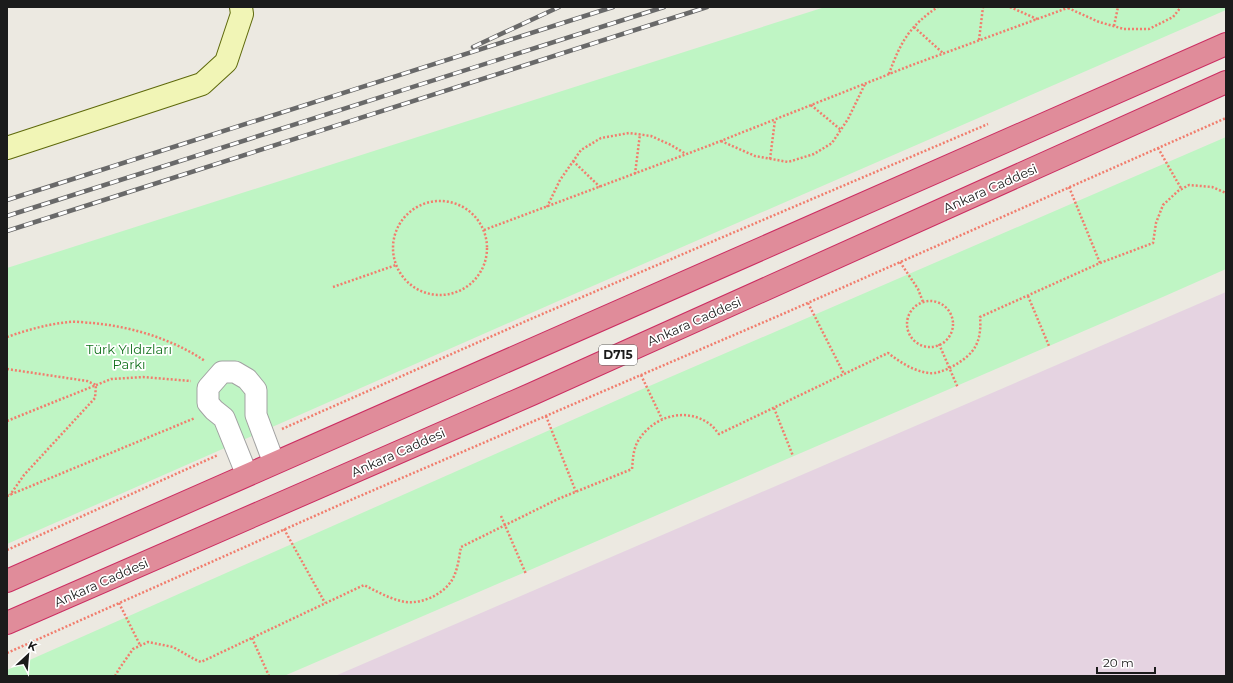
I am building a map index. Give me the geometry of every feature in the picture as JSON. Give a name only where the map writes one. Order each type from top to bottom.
[{"type":"highway","points":[[7,581],[1226,44]]},
{"type":"highway","name":"Ankara Caddesi","points":[[7,623],[539,390],[1226,82]]},
{"type":"street","points":[[7,148],[202,84],[226,62],[242,14],[240,7]]},
{"type":"street","points":[[247,475],[237,446],[224,418],[208,403],[208,388],[222,372],[235,372],[247,379],[256,390],[256,415],[274,463]]},
{"type":"path","points":[[889,74],[906,36],[924,16],[938,7]]},
{"type":"path","points":[[979,41],[983,7]]},
{"type":"path","points":[[1010,7],[1037,19]]},
{"type":"path","points":[[484,230],[547,208],[889,74],[1069,7],[1099,22],[1124,29],[1149,29],[1173,17],[1181,7]]},
{"type":"path","points":[[1114,26],[1118,7]]},
{"type":"path","points":[[914,27],[944,54]]},
{"type":"path","points":[[720,141],[755,156],[788,162],[814,154],[832,143],[848,119],[865,84]]},
{"type":"path","points":[[811,105],[841,130]]},
{"type":"path","points":[[7,653],[284,529],[808,303],[1226,118]]},
{"type":"path","points":[[770,159],[775,119]]},
{"type":"path","points":[[264,437],[533,318],[995,121]]},
{"type":"path","points":[[547,208],[560,180],[581,150],[601,138],[629,133],[651,136],[686,154]]},
{"type":"path","points":[[635,174],[640,134]]},
{"type":"path","points":[[1158,148],[1182,190]]},
{"type":"path","points":[[573,161],[600,187]]},
{"type":"path","points":[[115,676],[133,649],[148,642],[173,647],[201,662],[364,585],[402,602],[426,600],[439,593],[452,580],[459,562],[461,547],[558,499],[632,469],[633,456],[638,442],[648,429],[662,419],[677,414],[693,416],[711,424],[719,434],[888,353],[902,363],[917,370],[930,373],[950,368],[959,363],[975,348],[981,328],[980,317],[1100,263],[1153,243],[1156,222],[1163,205],[1189,185],[1212,187],[1226,193]]},
{"type":"path","points":[[1070,187],[1100,263]]},
{"type":"path","points":[[441,200],[456,203],[470,211],[480,222],[484,230],[487,236],[488,252],[484,267],[475,280],[462,290],[447,295],[431,294],[416,289],[404,278],[396,265],[393,250],[395,234],[401,221],[412,210],[426,202],[441,200]]},
{"type":"path","points":[[900,262],[918,289],[923,302]]},
{"type":"path","points":[[333,287],[396,265]]},
{"type":"path","points":[[1028,296],[1049,346]]},
{"type":"path","points":[[923,302],[938,302],[945,306],[953,319],[953,327],[950,334],[946,340],[939,344],[932,346],[918,343],[912,338],[909,331],[907,324],[908,317],[912,310],[923,302]]},
{"type":"path","points":[[808,303],[844,374]]},
{"type":"path","points":[[7,337],[31,329],[71,322],[115,325],[149,333],[193,353],[222,372]]},
{"type":"path","points":[[939,344],[958,388]]},
{"type":"path","points":[[7,369],[87,381],[96,385]]},
{"type":"path","points":[[641,375],[662,419]]},
{"type":"path","points":[[7,421],[111,379],[143,377],[191,381],[208,388]]},
{"type":"path","points":[[10,494],[24,475],[95,398],[96,385]]},
{"type":"path","points":[[774,408],[793,456]]},
{"type":"path","points":[[7,496],[214,410]]},
{"type":"path","points":[[546,416],[576,492]]},
{"type":"path","points":[[7,550],[237,446]]},
{"type":"path","points":[[501,516],[526,574]]},
{"type":"path","points":[[284,529],[324,603]]},
{"type":"path","points":[[119,603],[140,646]]},
{"type":"path","points":[[252,638],[268,676]]},
{"type":"shaded area","points":[[1226,292],[1226,676],[335,676]]},
{"type":"green space","name":"Türk Yıldızları Parkı","points":[[825,7],[1226,7],[1226,10],[556,302],[7,544],[7,268]]},
{"type":"green space","points":[[1226,137],[1226,269],[1165,296],[284,676],[7,676],[7,670],[631,394]]},
{"type":"railway","points":[[473,47],[559,7]]},
{"type":"railway","points":[[7,200],[613,7]]},
{"type":"railway","points":[[7,216],[664,7]]},
{"type":"railway","points":[[7,231],[707,7]]}]
